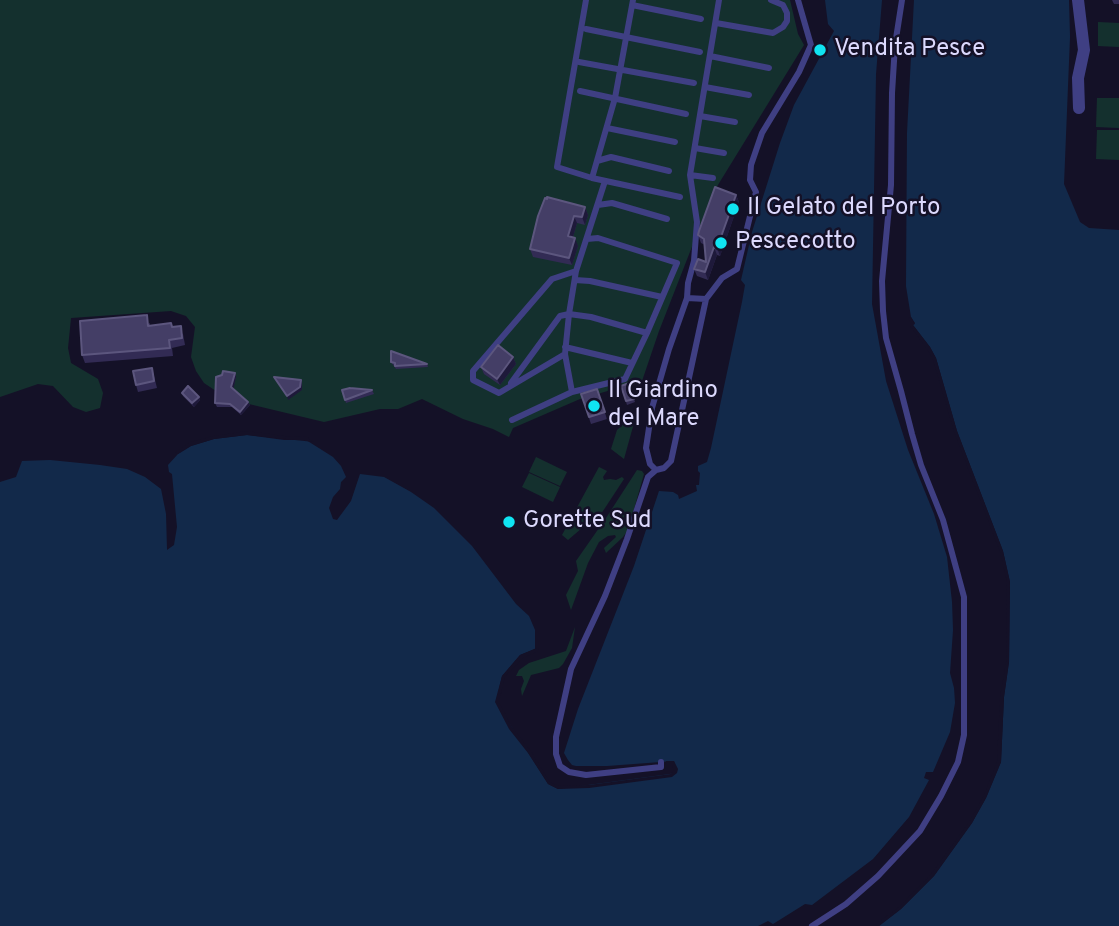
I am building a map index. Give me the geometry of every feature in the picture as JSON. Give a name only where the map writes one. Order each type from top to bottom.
[{"type":"street","points":[[1078,0],[1084,50],[1078,78],[1079,108]]},
{"type":"lane","points":[[586,0],[556,167],[592,178],[680,197]]},
{"type":"lane","points":[[656,470],[650,464],[646,448],[652,408],[687,298],[694,261],[697,222],[690,175],[719,0]]},
{"type":"lane","points":[[716,23],[774,33],[783,27],[788,13],[783,5],[771,0]]},
{"type":"lane","points":[[661,762],[661,767],[586,775],[569,772],[560,766],[556,754],[556,737],[571,669],[605,596],[648,477],[671,461],[706,299],[722,278],[737,269],[756,192],[750,180],[751,165],[762,133],[799,72],[811,45],[798,0]]},
{"type":"lane","points":[[812,926],[846,904],[878,876],[920,831],[942,796],[958,762],[964,735],[964,597],[943,520],[912,434],[886,338],[883,311],[882,281],[891,185],[891,93],[902,0]]},
{"type":"lane","points":[[592,178],[607,128],[633,3],[701,19]]},
{"type":"lane","points":[[586,29],[700,52]]},
{"type":"lane","points":[[710,56],[769,68]]},
{"type":"lane","points":[[579,62],[694,83]]},
{"type":"lane","points":[[705,87],[750,95]]},
{"type":"lane","points":[[580,91],[686,114]]},
{"type":"lane","points":[[700,116],[735,122]]},
{"type":"lane","points":[[607,128],[675,142]]},
{"type":"lane","points":[[695,148],[724,153]]},
{"type":"lane","points":[[597,161],[611,157],[669,171]]},
{"type":"lane","points":[[690,175],[713,178]]},
{"type":"lane","points":[[572,392],[565,351],[569,314],[576,271],[605,181]]},
{"type":"lane","points":[[597,205],[612,203],[667,219]]},
{"type":"lane","points":[[512,420],[572,392],[625,379],[677,263],[598,238],[587,239]]},
{"type":"lane","points":[[576,271],[552,279],[473,371],[473,380],[499,393],[565,351],[632,363]]},
{"type":"lane","points":[[575,280],[662,297]]},
{"type":"lane","points":[[687,298],[706,299]]},
{"type":"lane","points":[[508,388],[560,316],[569,314],[591,317],[647,333]]},
{"type":"green space","points":[[0,0],[790,0],[798,34],[804,45],[713,193],[642,381],[580,399],[513,428],[509,437],[422,399],[398,409],[380,409],[324,422],[228,399],[204,383],[196,371],[191,357],[195,327],[186,316],[171,311],[71,318],[68,348],[71,363],[98,379],[103,393],[100,408],[86,412],[73,407],[53,386],[38,384],[0,397]]},
{"type":"green space","points":[[1098,22],[1119,23],[1119,47],[1098,46]]},
{"type":"green space","points":[[1097,98],[1119,98],[1119,128],[1096,127]]},
{"type":"green space","points":[[1097,130],[1119,130],[1119,160],[1096,159]]},
{"type":"green space","points":[[637,412],[624,459],[611,449],[617,430]]},
{"type":"green space","points":[[536,457],[567,472],[560,486],[529,472]]},
{"type":"green space","points":[[599,467],[607,471],[604,480],[624,479],[590,526],[582,528],[568,540],[562,535]]},
{"type":"green space","points":[[637,470],[644,474],[628,530],[606,553],[604,548],[615,535],[599,542],[588,563],[571,610],[566,595],[578,571],[576,561]]},
{"type":"green space","points":[[529,473],[560,487],[553,502],[522,487]]},
{"type":"green space","points":[[575,627],[572,648],[563,664],[559,668],[531,675],[522,696],[524,681],[522,676],[516,676],[519,670],[529,663],[566,651]]},
{"type":"water","points":[[825,0],[882,0],[876,74],[872,304],[886,381],[947,557],[952,602],[950,673],[955,703],[950,732],[933,772],[926,772],[924,778],[929,780],[909,817],[873,859],[812,905],[805,904],[773,924],[768,921],[758,926],[0,926],[0,482],[16,477],[22,461],[50,460],[100,465],[127,469],[145,477],[161,489],[166,514],[167,550],[174,545],[177,527],[172,474],[168,465],[178,454],[191,446],[214,439],[247,435],[306,440],[333,457],[346,477],[329,508],[333,519],[337,520],[351,501],[360,474],[384,477],[434,508],[472,546],[516,604],[529,616],[535,630],[535,649],[520,655],[502,676],[496,702],[548,784],[558,789],[677,773],[674,761],[576,766],[572,765],[564,753],[659,491],[673,492],[679,499],[697,491],[700,473],[698,466],[707,462],[711,448],[742,302],[745,285],[741,280],[752,232],[794,105],[834,31],[828,24]]},
{"type":"water","points":[[914,0],[1069,0],[1064,184],[1080,222],[1089,228],[1119,230],[1119,926],[879,926],[901,909],[934,876],[972,823],[986,798],[1001,762],[1004,697],[1009,662],[1010,582],[1003,551],[957,431],[936,358],[913,325],[915,323],[911,317],[906,286],[907,133]]},
{"type":"pier","points":[[911,317],[915,324],[913,325],[936,358],[957,431],[1003,551],[1010,582],[1009,662],[1004,697],[1001,762],[986,798],[972,823],[934,876],[901,909],[876,926],[931,874],[969,822],[983,797],[997,761],[1000,697],[1006,662],[1007,582],[1000,552],[954,432],[933,360],[910,326],[908,318]]},
{"type":"pier","points":[[247,431],[307,437],[314,442],[247,435],[214,439],[191,446],[178,454],[175,452],[190,442]]},
{"type":"pier","points":[[539,647],[537,652],[523,658],[505,677],[499,702],[512,727],[550,782],[559,786],[589,785],[671,774],[674,770],[672,765],[665,765],[666,761],[674,761],[677,773],[672,777],[589,788],[558,789],[548,784],[509,729],[495,702],[502,676],[520,655]]},
{"type":"building","points":[[715,187],[736,195],[717,248],[714,247],[705,272],[694,269],[698,259],[706,262],[704,239],[698,235]]},
{"type":"building","points":[[547,197],[585,207],[582,217],[574,216],[568,236],[575,238],[569,258],[530,249],[538,216]]},
{"type":"building","points":[[147,315],[148,326],[171,323],[172,327],[181,326],[182,338],[169,340],[170,348],[82,355],[80,321]]},
{"type":"building","points":[[498,345],[513,357],[497,379],[481,367]]},
{"type":"building","points":[[391,351],[427,364],[395,366],[395,363],[391,362]]},
{"type":"building","points":[[152,368],[154,381],[136,385],[133,371]]},
{"type":"building","points":[[223,371],[235,373],[231,387],[248,402],[240,412],[230,404],[215,403],[216,377],[222,375]]},
{"type":"building","points":[[274,377],[301,380],[300,387],[287,396]]},
{"type":"building","points":[[629,383],[634,399],[626,401],[621,386]]},
{"type":"building","points":[[188,386],[199,397],[192,403],[182,393]]},
{"type":"building","points":[[597,389],[605,412],[589,417],[581,394]]},
{"type":"building","points":[[342,390],[372,390],[345,400]]},
{"type":"place","name":"Vendita Pesce","points":[[820,50]]},
{"type":"place","name":"Il Gelato del Porto","points":[[733,209]]},
{"type":"place","name":"Pescecotto","points":[[721,243]]},
{"type":"place","name":"Il Giardino del Mare","points":[[594,406]]},
{"type":"place","name":"Gorette Sud","points":[[509,522]]}]
